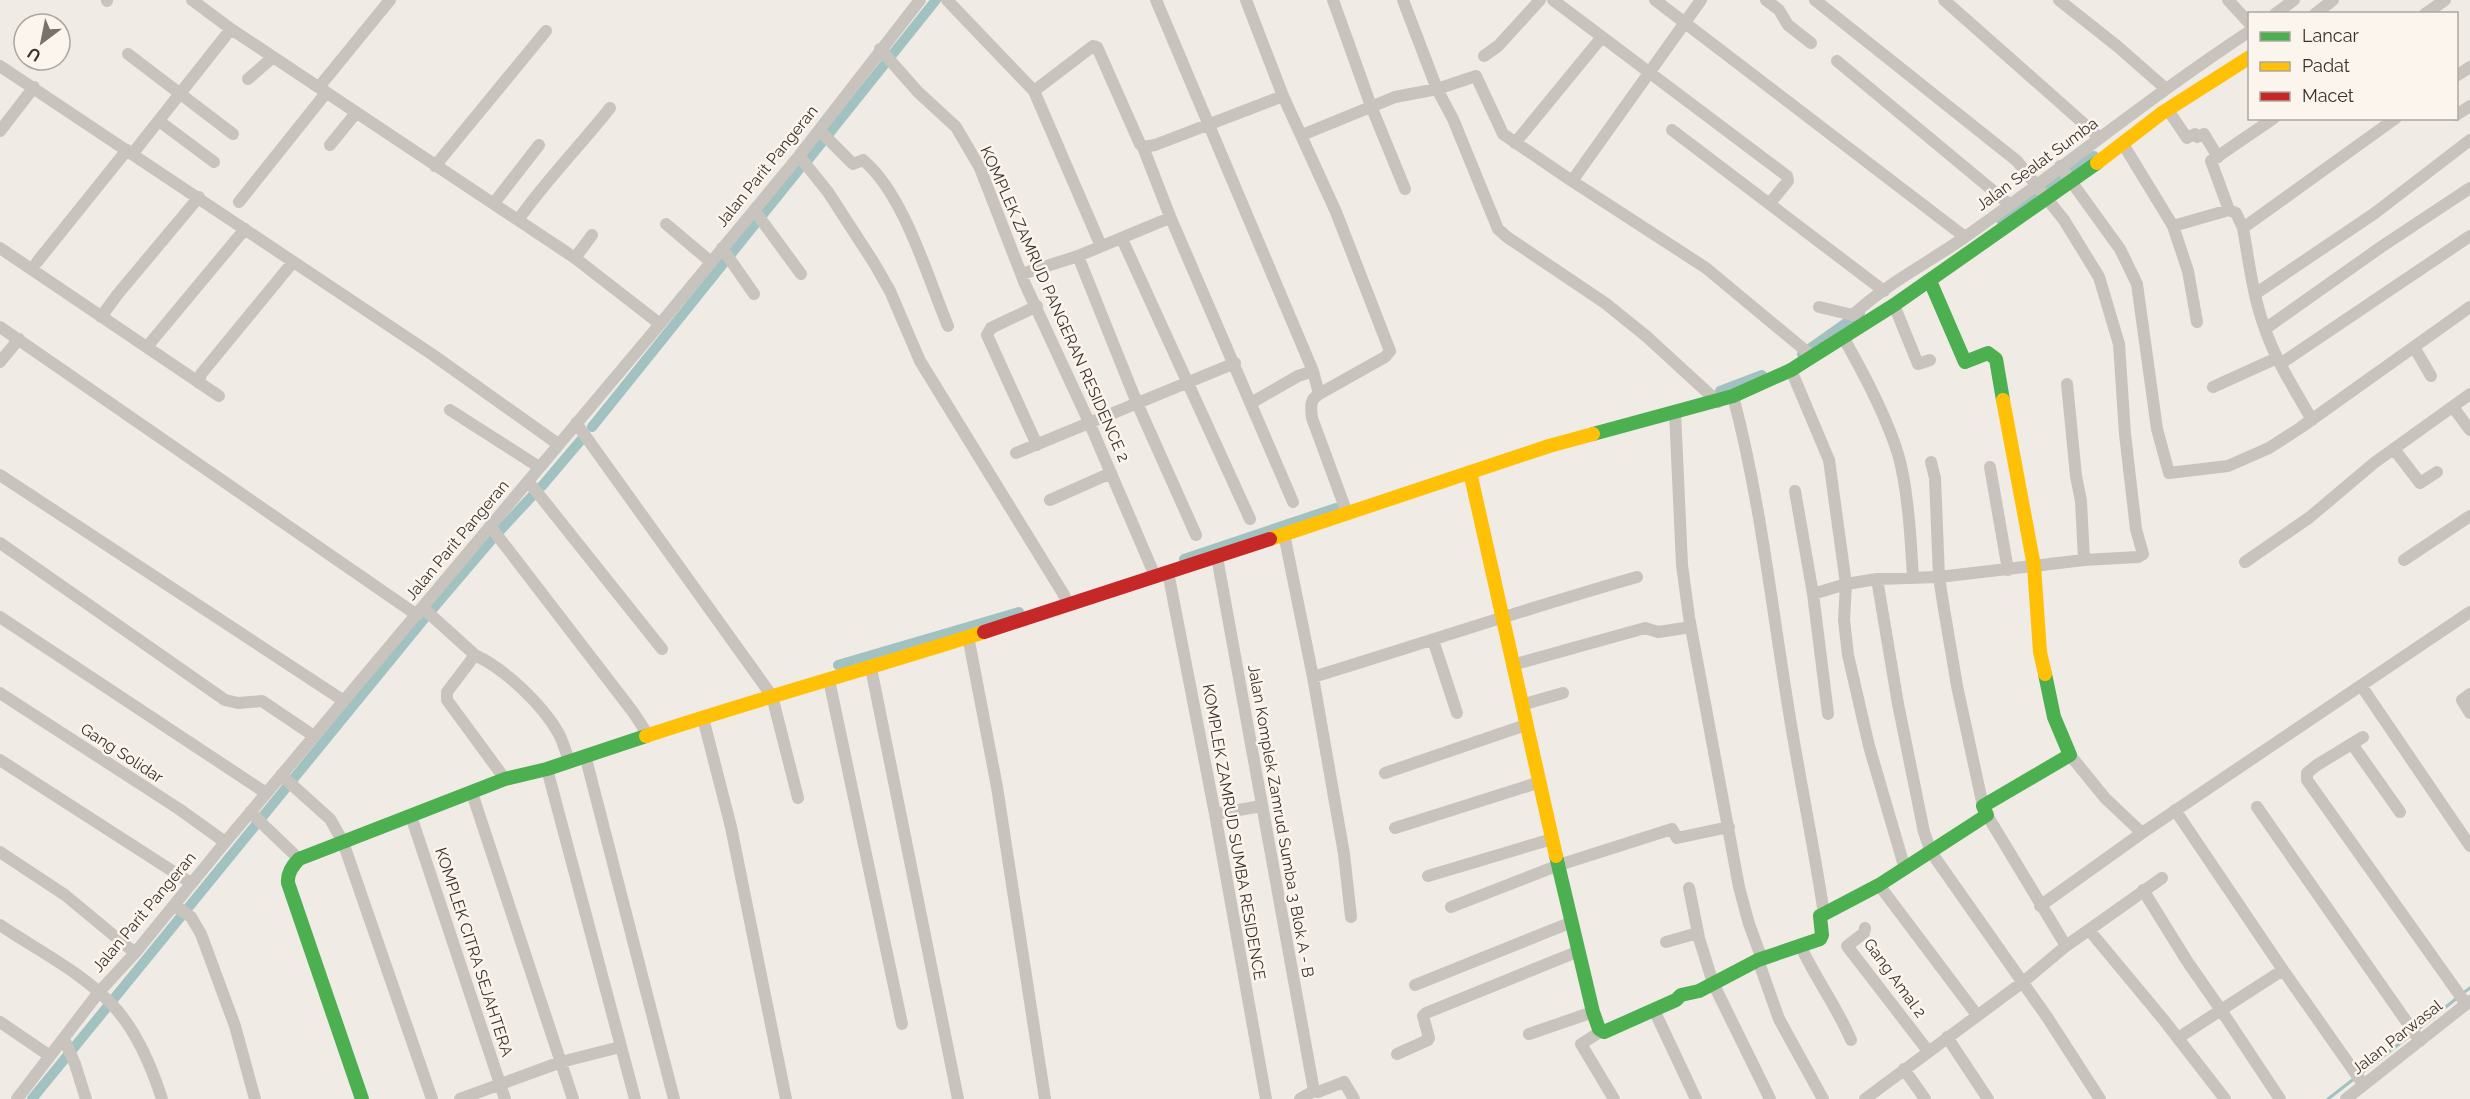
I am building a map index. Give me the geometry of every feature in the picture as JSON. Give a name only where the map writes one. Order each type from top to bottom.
[{"type":"street","points":[[239,202],[390,0]]},
{"type":"street","name":"Jalan Parit Pangeran","points":[[17,1099],[135,953],[177,907],[191,883],[225,842],[253,814],[266,793],[344,701],[495,532],[528,480],[711,262],[724,251],[819,130],[886,57],[920,0]]},
{"type":"street","points":[[947,0],[1034,91],[1101,246]]},
{"type":"street","points":[[1156,0],[1312,371],[1319,394]]},
{"type":"street","points":[[1246,0],[1283,96],[1340,221],[1390,351],[1385,357],[1319,394],[1313,399],[1311,406],[1312,418],[1347,513]]},
{"type":"street","points":[[1333,0],[1371,106],[1405,189]]},
{"type":"street","points":[[1402,0],[1437,89],[1470,159],[1498,228],[1503,234],[1605,303],[1646,336],[1718,402]]},
{"type":"street","points":[[1484,56],[1498,46],[1540,0]]},
{"type":"street","points":[[1553,0],[1787,176],[1788,181],[1770,203]]},
{"type":"street","points":[[1655,0],[1961,240],[1965,255]]},
{"type":"street","points":[[1572,182],[1701,0]]},
{"type":"street","points":[[1766,0],[1780,4],[1786,24],[1811,43]]},
{"type":"street","points":[[1814,594],[1846,584],[1877,579],[1940,577],[2084,560],[2138,557],[2143,554],[2134,512],[2117,336],[2099,277],[2067,225],[2017,161],[1815,0]]},
{"type":"street","points":[[1944,0],[2100,138]]},
{"type":"street","points":[[2059,0],[2165,88]]},
{"type":"street","points":[[2228,0],[2248,22]]},
{"type":"street","points":[[2278,12],[2294,0]]},
{"type":"street","points":[[2318,12],[2333,0]]},
{"type":"street","points":[[2428,12],[2445,0]]},
{"type":"street","points":[[197,1],[231,29],[575,258],[660,324]]},
{"type":"street","points":[[38,262],[132,149],[159,121],[231,29]]},
{"type":"street","points":[[435,166],[546,31]]},
{"type":"street","name":"Jalan Sealat Sumba","points":[[1851,327],[1884,291],[1961,240],[2009,204],[2041,193],[2065,174],[2100,138],[2165,88],[2248,32]]},
{"type":"street","points":[[1515,143],[1602,37]]},
{"type":"street","points":[[1034,91],[1082,54],[1097,46],[1143,147],[1171,219],[1293,502]]},
{"type":"street","points":[[128,54],[233,134]]},
{"type":"street","points":[[248,79],[273,57]]},
{"type":"street","name":"KOMPLEK ZAMRUD PANGERAN RESIDENCE 2","points":[[886,57],[956,127],[980,168],[1022,274],[1111,473],[1162,574]]},
{"type":"street","points":[[362,1099],[288,883],[287,878],[291,866],[299,859],[505,780],[547,769],[648,735],[871,668],[1068,605],[1549,446],[1718,402],[1733,396],[1791,370],[1807,352],[1894,305],[1965,255],[2065,174],[2122,144],[2168,110],[2248,58]]},
{"type":"street","points":[[1837,61],[2009,204]]},
{"type":"street","points":[[0,66],[132,149],[293,262],[433,355],[558,444]]},
{"type":"street","points":[[1302,135],[1402,95],[1437,89],[1476,76],[1499,128],[1515,143],[1706,268],[1807,352]]},
{"type":"street","points":[[0,131],[34,87]]},
{"type":"street","points":[[1143,147],[1155,145],[1283,96]]},
{"type":"street","points":[[518,220],[541,189],[610,108]]},
{"type":"street","points":[[2168,110],[2187,138],[2195,134],[2197,137],[2204,134],[2218,157]]},
{"type":"street","points":[[330,145],[356,113]]},
{"type":"street","points":[[2229,210],[2211,161],[2271,120]]},
{"type":"street","points":[[2243,228],[2393,120]]},
{"type":"street","points":[[159,121],[214,162]]},
{"type":"street","points":[[819,130],[853,164],[863,160],[875,170],[900,208],[948,326]]},
{"type":"street","points":[[1672,130],[1884,291]]},
{"type":"street","points":[[2255,294],[2375,213],[2470,140]]},
{"type":"street","points":[[2122,144],[2173,226],[2188,271],[2197,322]]},
{"type":"street","points":[[494,204],[539,145]]},
{"type":"street","points":[[799,156],[828,192],[874,263],[890,291],[920,361],[1058,585],[1068,605]]},
{"type":"street","points":[[2065,174],[2120,249],[2137,284],[2157,429],[2169,473],[2228,466],[2269,447],[2312,420],[2470,307]]},
{"type":"street","points":[[2265,329],[2381,247],[2470,188]]},
{"type":"street","points":[[101,317],[199,197]]},
{"type":"street","points":[[754,210],[801,274]]},
{"type":"street","points":[[2173,226],[2229,210],[2236,213],[2243,228],[2255,294],[2265,329],[2279,361],[2312,420]]},
{"type":"street","points":[[1022,274],[1078,256],[1171,219]]},
{"type":"street","points":[[666,224],[711,262]]},
{"type":"street","points":[[149,349],[151,342],[245,229]]},
{"type":"street","points":[[575,258],[592,235]]},
{"type":"street","points":[[2213,387],[2279,361],[2470,236]]},
{"type":"street","points":[[1122,239],[1250,519]]},
{"type":"street","points":[[0,248],[219,396]]},
{"type":"street","points":[[724,251],[754,294]]},
{"type":"street","points":[[1078,256],[1137,403],[1196,535]]},
{"type":"street","points":[[199,383],[201,374],[293,262]]},
{"type":"street","points":[[1930,281],[1965,362],[1988,353],[1996,359],[2034,566],[2040,652],[2049,698],[2062,741],[2070,755],[2119,814],[2142,833]]},
{"type":"street","points":[[1894,305],[1918,364],[1930,360]]},
{"type":"street","points":[[1037,306],[991,328],[987,334],[1037,445]]},
{"type":"street","points":[[1819,307],[1851,327],[1897,453],[1906,511],[1912,578]]},
{"type":"street","points":[[0,327],[425,613],[475,655],[494,663],[528,695],[550,721],[560,736],[569,760]]},
{"type":"street","points":[[0,362],[19,339]]},
{"type":"street","points":[[2414,347],[2431,376]]},
{"type":"street","points":[[1016,453],[1235,363]]},
{"type":"street","points":[[1791,370],[1829,460],[1846,584],[1844,620],[1848,656],[1869,746],[1905,869]]},
{"type":"street","points":[[1251,403],[1298,376],[1312,371]]},
{"type":"street","points":[[2067,384],[2076,476],[2081,501],[2084,560]]},
{"type":"street","points":[[2245,562],[2310,517],[2394,449],[2470,394]]},
{"type":"street","points":[[1733,396],[1754,480],[1801,786],[1824,914]]},
{"type":"street","points":[[2453,407],[2470,430]]},
{"type":"street","points":[[450,410],[539,467]]},
{"type":"street","points":[[1675,412],[1682,565],[1691,627],[1744,909],[1779,1019],[1823,1099]]},
{"type":"street","points":[[576,423],[772,696],[798,798]]},
{"type":"street","points":[[2394,449],[2420,483],[2437,472]]},
{"type":"street","points":[[1931,462],[1936,489],[1940,577],[1957,686],[1985,811],[2066,946]]},
{"type":"street","points":[[1990,467],[2008,570]]},
{"type":"street","points":[[1470,472],[1537,783],[1559,865],[1593,1012],[1600,1032]]},
{"type":"street","points":[[1050,500],[1111,473]]},
{"type":"street","points":[[0,475],[344,701]]},
{"type":"street","points":[[528,480],[662,649]]},
{"type":"street","points":[[1795,490],[1814,594],[1828,714]]},
{"type":"street","points":[[2404,560],[2470,516]]},
{"type":"street","points":[[495,532],[633,712],[648,735]]},
{"type":"street","points":[[1284,534],[1313,677],[1344,854],[1351,900],[1351,917]]},
{"type":"street","points":[[0,543],[225,700],[238,703],[262,701],[314,736]]},
{"type":"street","name":"Jalan Komplek Zamrud Sumba 3 Blok A - B","points":[[1217,557],[1314,1091]]},
{"type":"street","name":"KOMPLEK ZAMRUD SUMBA RESIDENCE","points":[[1162,574],[1215,814],[1266,1099]]},
{"type":"street","points":[[1313,677],[1502,616],[1637,577]]},
{"type":"street","points":[[1877,579],[1898,704],[1924,832],[1931,852],[2023,982],[2100,1099]]},
{"type":"street","points":[[2040,906],[2175,810],[2362,687],[2470,612]]},
{"type":"street","points":[[0,616],[266,793]]},
{"type":"street","points":[[1512,665],[1645,628],[1658,632],[1691,627]]},
{"type":"street","points":[[968,636],[997,787],[1045,1099]]},
{"type":"street","points":[[1433,640],[1457,713]]},
{"type":"street","points":[[475,655],[447,692],[447,700],[505,780]]},
{"type":"street","points":[[871,668],[958,1099]]},
{"type":"street","points":[[829,680],[902,1024]]},
{"type":"street","points":[[2362,687],[2470,846]]},
{"type":"street","name":"Gang Solidar","points":[[0,693],[179,809],[225,842]]},
{"type":"street","points":[[1521,705],[1563,693]]},
{"type":"street","points":[[2470,694],[2462,700],[2470,713]]},
{"type":"street","points":[[703,718],[731,827],[786,1099]]},
{"type":"street","points":[[1384,773],[1526,725]]},
{"type":"street","points":[[2363,737],[2317,765],[2307,773],[2307,780],[2463,999]]},
{"type":"street","points":[[2352,744],[2400,812]]},
{"type":"street","points":[[585,755],[674,1099]]},
{"type":"street","points":[[1614,1099],[1581,1044],[1600,1032],[1676,1000],[1681,994],[1691,994],[1760,960],[1802,947],[1821,937],[1819,919],[1824,914],[1880,885],[1905,869],[1985,811],[2070,755]]},
{"type":"street","points":[[0,760],[191,883]]},
{"type":"street","points":[[547,769],[635,1099]]},
{"type":"street","points":[[281,775],[330,819],[343,842],[432,1099]]},
{"type":"street","points":[[1395,828],[1537,783]]},
{"type":"street","points":[[472,794],[573,1099]]},
{"type":"street","points":[[1215,814],[1262,806]]},
{"type":"street","points":[[2257,807],[2415,1033]]},
{"type":"street","points":[[2175,810],[2362,1082]]},
{"type":"street","points":[[253,814],[299,859]]},
{"type":"street","name":"KOMPLEK CITRA SEJAHTERA","points":[[411,816],[505,1099]]},
{"type":"street","points":[[1450,907],[1559,865],[1672,829],[1677,838],[1729,827]]},
{"type":"street","points":[[1428,876],[1552,839]]},
{"type":"street","points":[[0,852],[65,895],[135,953]]},
{"type":"street","points":[[1865,1099],[2023,982],[2066,946],[2162,878]]},
{"type":"street","points":[[1880,885],[1977,1015]]},
{"type":"street","points":[[1689,888],[1699,938],[1713,983],[1770,1099]]},
{"type":"street","points":[[2143,890],[2187,961],[2280,1099]]},
{"type":"street","points":[[177,907],[191,917],[201,934],[235,1026],[255,1099]]},
{"type":"street","points":[[1415,985],[1572,922]]},
{"type":"street","points":[[0,925],[101,994],[116,1008],[153,1071],[162,1099]]},
{"type":"street","name":"Gang Amal 2","points":[[1865,928],[1864,933],[1847,946],[1928,1051]]},
{"type":"street","points":[[2089,930],[2178,1038],[2224,1099]]},
{"type":"street","points":[[1666,942],[1694,934],[1699,938]]},
{"type":"street","points":[[1802,947],[1841,1016],[1851,1040]]},
{"type":"street","points":[[1397,1054],[1428,1040],[1423,1016],[1426,1013],[1579,951]]},
{"type":"street","points":[[2178,1038],[2283,970]]},
{"type":"street","name":"Jalan Parwasal","points":[[2346,1099],[2415,1033],[2463,999]]},
{"type":"street","points":[[1654,1010],[1696,1099]]},
{"type":"street","points":[[1529,1034],[1593,1012]]},
{"type":"street","points":[[0,1022],[51,1056]]},
{"type":"street","points":[[1947,1037],[1988,1099]]},
{"type":"street","points":[[65,1042],[86,1099]]},
{"type":"street","points":[[460,1099],[561,1062],[620,1047]]},
{"type":"street","points":[[1904,1069],[1925,1099]]},
{"type":"street","points":[[1300,1099],[1314,1091],[1318,1092],[1344,1082],[1354,1099]]},
{"type":"waterway","points":[[808,160],[936,0]]},
{"type":"waterway","points":[[2000,219],[2094,156]]},
{"type":"waterway","points":[[592,427],[801,167]]},
{"type":"waterway","points":[[1802,354],[1860,313]]},
{"type":"waterway","points":[[1720,391],[1762,375]]},
{"type":"waterway","points":[[542,486],[581,440]]},
{"type":"waterway","points":[[32,1099],[424,619],[534,494]]},
{"type":"waterway","points":[[1184,559],[1336,508]]},
{"type":"waterway","points":[[838,665],[1019,612]]},
{"type":"waterway","points":[[2462,994],[2470,988]]},
{"type":"waterway","points":[[2417,1030],[2457,998]]},
{"type":"waterway","points":[[2360,1074],[2412,1034]]},
{"type":"waterway","points":[[2328,1099],[2355,1078]]},
{"type":"traffic: fast","points":[[1593,434],[1733,396],[1791,370],[1894,305],[2097,163]]},
{"type":"traffic: fast","points":[[1930,281],[1965,362],[1988,353],[1996,359],[2003,400]]},
{"type":"traffic: fast","points":[[1556,856],[1593,1012],[1599,1029],[1604,1032],[1676,1000],[1681,995],[1699,991],[1758,960],[1820,939],[1822,935],[1820,916],[1879,885],[1987,815],[1983,806],[2070,755],[2054,717],[2045,674]]},
{"type":"traffic: fast","points":[[362,1099],[288,883],[289,873],[294,864],[299,859],[505,779],[547,769],[646,736]]},
{"type":"traffic: slow","points":[[2097,163],[2162,113],[2248,58]]},
{"type":"traffic: slow","points":[[2003,400],[2034,566],[2040,652],[2045,674]]},
{"type":"traffic: slow","points":[[1270,539],[1549,446],[1593,434]]},
{"type":"traffic: slow","points":[[1470,472],[1556,856]]},
{"type":"traffic: slow","points":[[646,736],[984,632]]},
{"type":"traffic: jam","points":[[984,632],[1270,539]]}]
